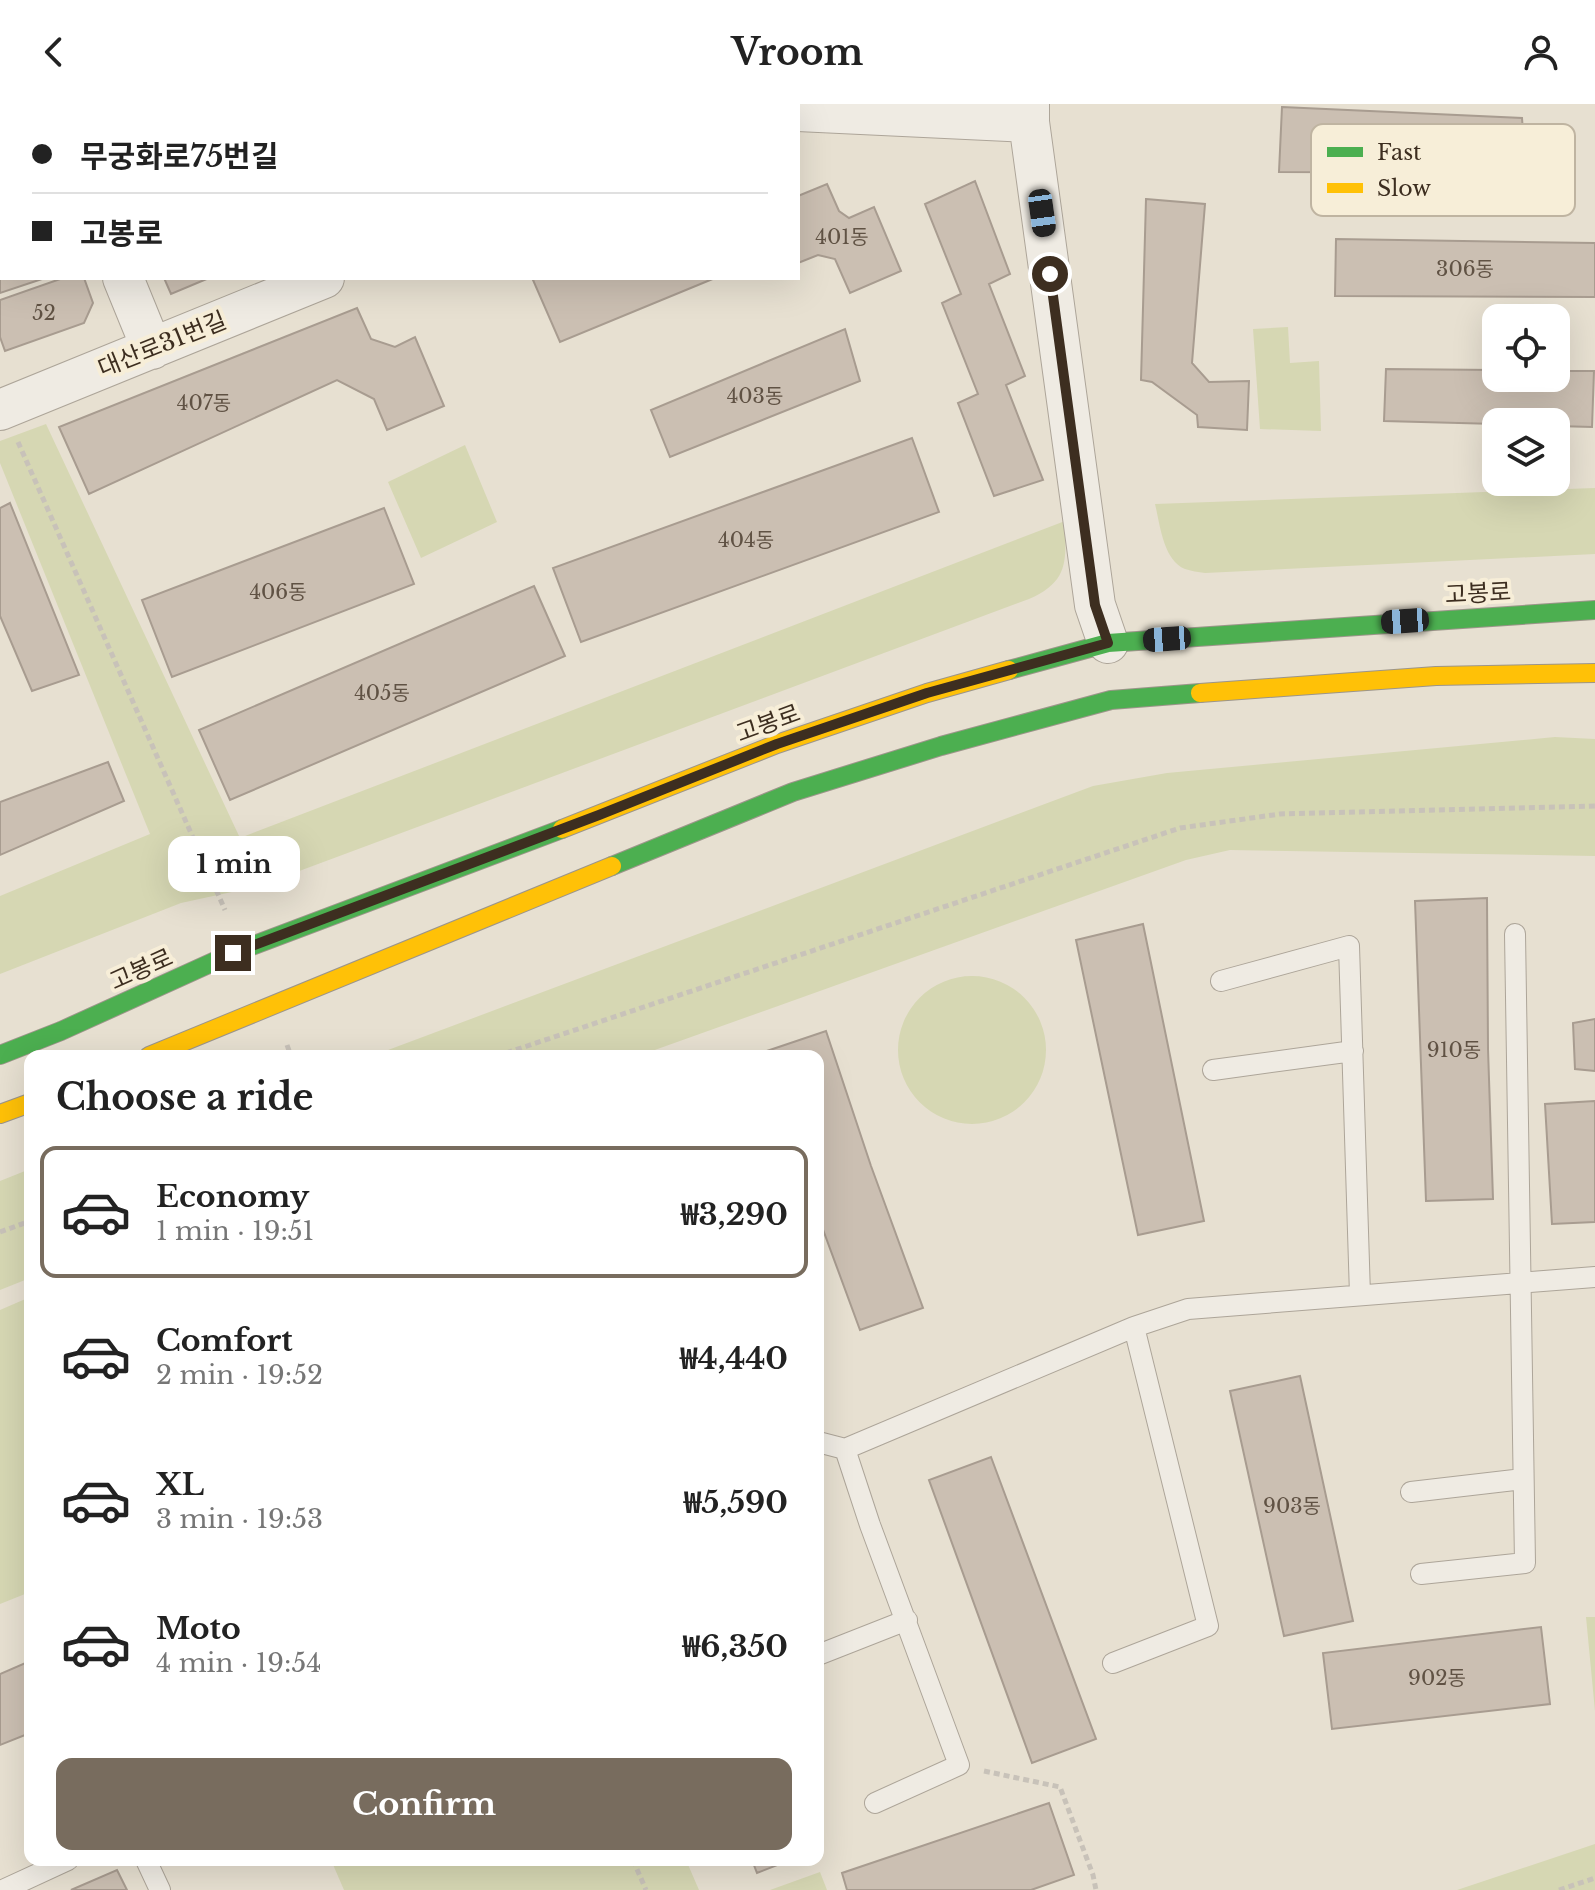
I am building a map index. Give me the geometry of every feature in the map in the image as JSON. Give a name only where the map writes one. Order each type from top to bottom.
[{"type":"main road","name":"고봉로","points":[[0,1055],[61,1031],[233,953],[599,815],[777,744],[927,693],[1108,643],[1595,610]]},
{"type":"main road","points":[[164,1050],[793,792],[941,746],[1111,700],[1436,676],[1595,673]]},
{"type":"main road","points":[[0,1114],[24,1105]]},
{"type":"street","points":[[800,111],[1029,113],[1095,605],[1108,643]]},
{"type":"street","points":[[124,280],[152,349]]},
{"type":"street","name":"대산로31번길","points":[[7,422],[152,349],[319,280]]},
{"type":"lane","points":[[1421,1574],[1525,1563],[1515,934]]},
{"type":"lane","points":[[1221,981],[1349,946],[1360,1295]]},
{"type":"lane","points":[[1213,1070],[1353,1051]]},
{"type":"lane","points":[[824,1444],[845,1449],[1134,1327],[1188,1309],[1595,1277]]},
{"type":"lane","points":[[1113,1663],[1208,1626],[1134,1327]]},
{"type":"lane","points":[[845,1449],[959,1765],[875,1803]]},
{"type":"lane","points":[[1411,1492],[1523,1479]]},
{"type":"lane","points":[[824,1653],[907,1620]]},
{"type":"lane","points":[[3,1890],[55,1866]]},
{"type":"lane","points":[[149,1866],[160,1890]]},
{"type":"path","points":[[7,422],[225,910]]},
{"type":"path","points":[[515,1050],[1180,828],[1280,814],[1595,806]]},
{"type":"path","points":[[287,1045],[289,1050]]},
{"type":"path","points":[[0,1232],[24,1223]]},
{"type":"path","points":[[959,1765],[1060,1787],[1096,1890]]},
{"type":"path","points":[[636,1866],[646,1890]]},
{"type":"path","points":[[1559,1890],[1595,1878]]},
{"type":"green space","points":[[1288,327],[1290,363],[1319,361],[1321,431],[1260,429],[1253,329]]},
{"type":"green space","points":[[46,424],[240,838],[1065,521],[1065,559],[1052,585],[1029,599],[259,886],[181,903],[0,974],[0,896],[150,834],[0,463],[0,441]]},
{"type":"green space","points":[[465,445],[497,522],[421,558],[388,482]]},
{"type":"green space","points":[[1595,488],[1595,554],[1205,573],[1185,569],[1172,558],[1164,541],[1155,504],[1482,492],[1482,496],[1570,496],[1570,489]]},
{"type":"green space","points":[[1555,737],[1595,739],[1595,856],[1230,850],[1186,860],[655,1050],[388,1050],[1093,786],[1167,773]]},
{"type":"green space","points":[[972,976],[1000,982],[1024,998],[1040,1022],[1046,1050],[1040,1078],[1024,1102],[1000,1118],[972,1124],[944,1118],[920,1102],[904,1078],[898,1050],[904,1022],[920,998],[944,982]]},
{"type":"green space","points":[[24,1171],[24,1280],[0,1290],[0,1181]]},
{"type":"green space","points":[[24,1300],[24,1594],[0,1604],[0,1310]]},
{"type":"green space","points":[[1586,1617],[1595,1617],[1595,1711]]},
{"type":"green space","points":[[1595,1844],[1595,1890],[1457,1890]]},
{"type":"green space","points":[[334,1866],[689,1866],[699,1890],[344,1890]]},
{"type":"green space","points":[[820,1872],[827,1890],[770,1890]]},
{"type":"building","points":[[1282,107],[1522,118],[1522,124],[1311,124],[1311,172],[1279,172]]},
{"type":"building","points":[[975,181],[1010,274],[989,284],[1025,376],[1006,385],[1043,480],[994,496],[958,403],[978,394],[942,303],[961,294],[925,204]]},
{"type":"building","points":[[827,184],[839,211],[849,218],[874,207],[901,271],[850,293],[835,259],[818,255],[800,262],[800,195]]},
{"type":"building","points":[[1146,199],[1205,204],[1192,363],[1209,382],[1249,381],[1247,430],[1198,427],[1197,415],[1152,382],[1141,380]]},
{"type":"building","points":[[1336,239],[1595,243],[1595,297],[1335,296]]},
{"type":"building","points":[[0,280],[39,280],[0,293]]},
{"type":"building","points":[[57,280],[85,280],[93,303],[84,323],[5,351],[0,337],[0,300]]},
{"type":"building","points":[[165,280],[204,280],[171,294]]},
{"type":"building","points":[[533,280],[710,280],[560,342]]},
{"type":"building","points":[[357,308],[371,339],[395,347],[415,337],[444,406],[387,430],[374,399],[337,380],[89,494],[59,427]]},
{"type":"building","points":[[845,329],[860,381],[670,457],[651,410]]},
{"type":"building","points":[[1386,369],[1482,370],[1482,392],[1570,392],[1570,371],[1594,371],[1592,427],[1570,426],[1570,408],[1482,408],[1482,424],[1384,421]]},
{"type":"building","points":[[912,438],[939,512],[581,642],[553,568]]},
{"type":"building","points":[[10,503],[79,675],[32,691],[0,616],[0,508]]},
{"type":"building","points":[[384,508],[414,584],[172,677],[142,600]]},
{"type":"building","points":[[534,586],[565,656],[230,800],[199,730]]},
{"type":"building","points":[[108,762],[124,801],[0,855],[0,802]]},
{"type":"building","points":[[1487,898],[1493,1199],[1426,1201],[1415,901]]},
{"type":"building","points":[[1143,924],[1204,1221],[1138,1235],[1076,940]]},
{"type":"building","points":[[1595,1019],[1595,1071],[1575,1069],[1573,1023]]},
{"type":"building","points":[[826,1031],[923,1308],[860,1330],[824,1232],[824,1050],[770,1050]]},
{"type":"building","points":[[1595,1101],[1595,1222],[1552,1224],[1545,1104]]},
{"type":"building","points":[[1300,1376],[1353,1621],[1284,1636],[1230,1391]]},
{"type":"building","points":[[991,1457],[1096,1739],[1032,1763],[929,1480]]},
{"type":"building","points":[[1541,1627],[1550,1704],[1332,1729],[1323,1653]]},
{"type":"building","points":[[24,1664],[24,1735],[0,1745],[0,1674]]},
{"type":"building","points":[[1049,1803],[1074,1875],[1031,1890],[847,1890],[842,1873]]},
{"type":"building","points":[[754,1866],[775,1866],[757,1873]]},
{"type":"building","points":[[117,1870],[127,1890],[71,1890]]},
{"type":"traffic: fast","points":[[1009,670],[1108,643],[1595,610]]},
{"type":"traffic: fast","points":[[612,866],[793,792],[941,746],[1111,700],[1200,693]]},
{"type":"traffic: fast","points":[[0,1055],[61,1031],[233,953],[562,829]]},
{"type":"traffic: slow","points":[[562,829],[777,744],[927,693],[1009,670]]},
{"type":"traffic: slow","points":[[1200,693],[1436,676],[1595,673]]},
{"type":"traffic: slow","points":[[164,1050],[612,866]]},
{"type":"traffic: slow","points":[[0,1114],[24,1105]]},
{"type":"route","points":[[233,953],[599,815],[777,744],[927,693],[1108,643],[1095,605],[1050,274]]}]
